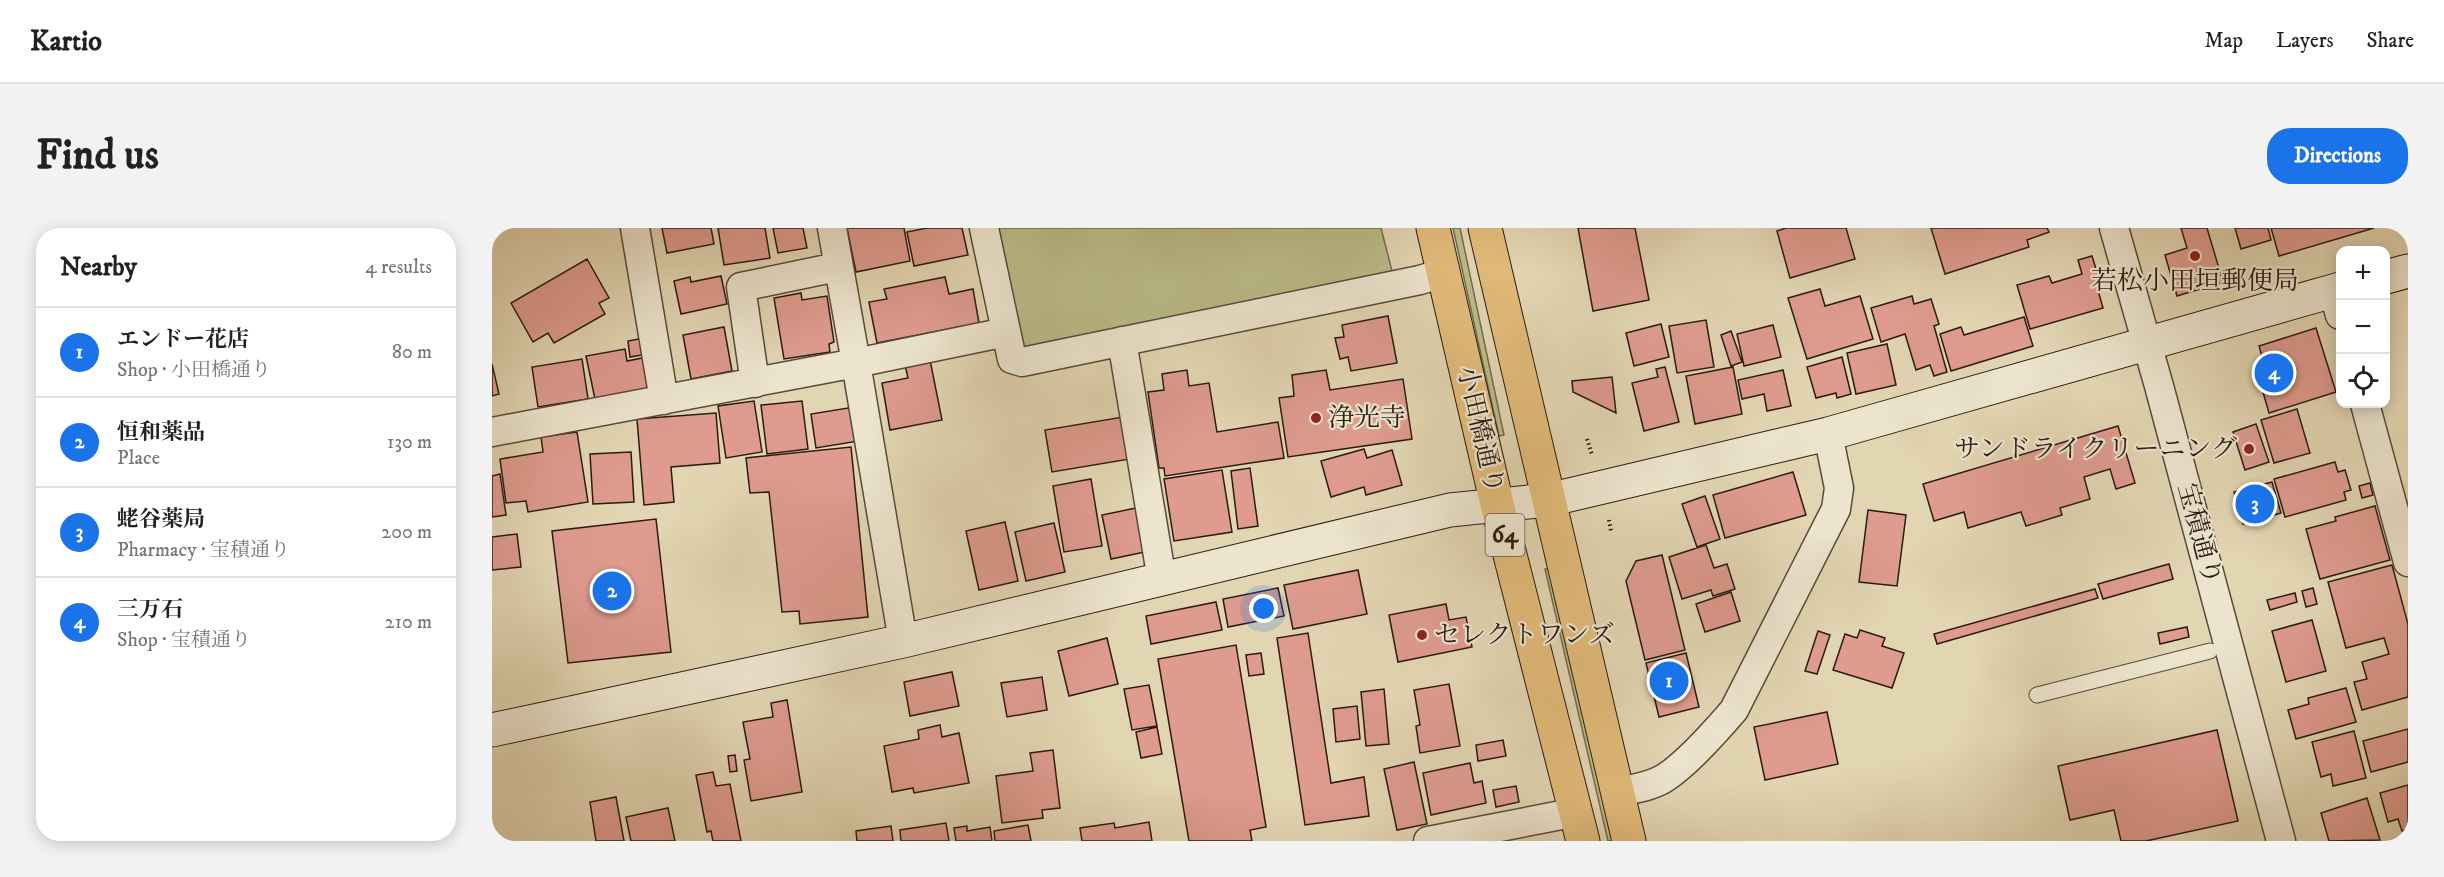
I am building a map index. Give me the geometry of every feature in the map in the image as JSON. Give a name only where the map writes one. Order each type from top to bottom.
[{"type":"main road","name":"小田橋通り","points":[[1433,228],[1497,504],[1580,827]]},
{"type":"main road","name":"小田橋通り","points":[[1485,228],[1629,841]]},
{"type":"street","points":[[635,228],[664,400]]},
{"type":"street","points":[[832,228],[903,641]]},
{"type":"street","points":[[984,228],[1012,359],[1022,362],[1420,280],[1443,273]]},
{"type":"street","name":"宝積通り","points":[[2115,228],[2281,841]]},
{"type":"street","points":[[755,383],[741,287],[837,267]]},
{"type":"street","points":[[2390,276],[2408,271]]},
{"type":"street","points":[[492,730],[903,641],[1450,510],[1548,500],[1828,434],[2147,343],[2336,299]]},
{"type":"street","points":[[492,432],[755,383],[1006,332]]},
{"type":"street","points":[[1122,341],[1162,580]]},
{"type":"street","points":[[2366,408],[2408,562]]},
{"type":"street","points":[[1618,792],[1644,787],[1663,779],[1711,737],[1734,710],[1836,509],[1839,488],[1828,434]]},
{"type":"street","points":[[1428,841],[1580,827]]},
{"type":"lane","points":[[2037,695],[2210,651]]},
{"type":"green space","points":[[996,228],[1381,228],[1393,275],[1021,349]]},
{"type":"green space","points":[[1453,228],[1460,228],[1504,435],[1499,436]]},
{"type":"green space","points":[[1554,567],[1616,841],[1608,841],[1545,569]]},
{"type":"building","points":[[662,228],[711,228],[714,244],[667,253]]},
{"type":"building","points":[[718,228],[765,228],[770,258],[724,265]]},
{"type":"building","points":[[773,228],[803,228],[807,248],[778,253]]},
{"type":"building","points":[[847,228],[904,228],[910,261],[856,272]]},
{"type":"building","points":[[927,228],[962,228],[968,255],[914,266],[907,232]]},
{"type":"building","points":[[1578,228],[1635,228],[1649,300],[1593,311]]},
{"type":"building","points":[[1786,228],[1846,228],[1855,259],[1790,278],[1777,231]]},
{"type":"building","points":[[1931,228],[2047,228],[2049,232],[2027,240],[2029,247],[1945,274]]},
{"type":"building","points":[[2181,228],[2207,228],[2223,282],[2177,296],[2165,255],[2187,248]]},
{"type":"building","points":[[2235,228],[2268,228],[2271,240],[2241,249]]},
{"type":"building","points":[[2271,228],[2374,228],[2279,256]]},
{"type":"building","points":[[2092,256],[2100,282],[2096,283],[2103,308],[2030,329],[2017,285],[2049,276],[2052,283],[2082,274],[2078,260]]},
{"type":"building","points":[[587,259],[609,298],[599,303],[605,314],[554,343],[548,333],[533,342],[511,303]]},
{"type":"building","points":[[721,276],[727,304],[681,314],[674,281],[690,277],[691,282]]},
{"type":"building","points":[[945,277],[949,294],[973,289],[979,323],[877,343],[869,302],[887,299],[884,289]]},
{"type":"building","points":[[1820,289],[1825,306],[1860,296],[1873,339],[1807,359],[1788,298]]},
{"type":"building","points":[[801,293],[802,300],[827,296],[834,342],[829,344],[830,352],[784,359],[774,298]]},
{"type":"building","points":[[1912,296],[1914,304],[1931,299],[1939,324],[1934,326],[1947,372],[1934,376],[1930,365],[1916,370],[1905,334],[1881,342],[1871,308]]},
{"type":"building","points":[[1388,316],[1397,363],[1351,371],[1348,357],[1340,359],[1335,338],[1344,337],[1342,325]]},
{"type":"building","points":[[2024,317],[2033,346],[1951,371],[1940,334],[1961,327],[1964,335]]},
{"type":"building","points":[[1706,320],[1714,367],[1677,373],[1669,326]]},
{"type":"building","points":[[1661,324],[1669,357],[1634,366],[1626,333]]},
{"type":"building","points":[[1773,325],[1781,357],[1744,366],[1737,334]]},
{"type":"building","points":[[724,327],[732,371],[691,379],[683,335]]},
{"type":"building","points":[[2316,328],[2336,392],[2269,413],[2263,392],[2272,390],[2259,346]]},
{"type":"building","points":[[1731,331],[1742,362],[1731,366],[1721,335]]},
{"type":"building","points":[[644,338],[647,354],[630,357],[628,341]]},
{"type":"building","points":[[1887,344],[1896,385],[1856,394],[1847,353]]},
{"type":"building","points":[[625,349],[627,361],[647,357],[652,388],[595,399],[586,356]]},
{"type":"building","points":[[1842,357],[1851,394],[1837,398],[1836,393],[1816,398],[1807,367]]},
{"type":"building","points":[[582,359],[588,399],[538,407],[532,367]]},
{"type":"building","points":[[930,360],[942,420],[890,430],[882,383],[908,378],[905,365]]},
{"type":"building","points":[[492,364],[499,394],[492,396]]},
{"type":"building","points":[[1665,367],[1679,422],[1644,431],[1632,383],[1658,377],[1656,369]]},
{"type":"building","points":[[1733,367],[1742,414],[1695,424],[1686,376]]},
{"type":"building","points":[[1187,370],[1189,386],[1209,383],[1217,432],[1278,422],[1284,458],[1165,476],[1164,468],[1159,468],[1148,392],[1164,390],[1162,374]]},
{"type":"building","points":[[1326,370],[1330,390],[1403,379],[1412,439],[1288,457],[1279,398],[1294,396],[1292,375]]},
{"type":"building","points":[[1783,370],[1791,406],[1767,411],[1764,394],[1742,399],[1738,380]]},
{"type":"building","points":[[1612,377],[1616,413],[1573,392],[1572,381]]},
{"type":"building","points":[[754,401],[762,452],[726,458],[718,406]]},
{"type":"building","points":[[802,401],[808,449],[767,454],[761,405]]},
{"type":"building","points":[[854,407],[859,441],[816,448],[811,414]]},
{"type":"building","points":[[2297,409],[2310,453],[2274,463],[2261,420]]},
{"type":"building","points":[[716,413],[720,463],[671,467],[674,502],[644,505],[637,419]]},
{"type":"building","points":[[1129,416],[1136,458],[1052,472],[1045,430]]},
{"type":"building","points":[[2256,424],[2269,462],[2245,470],[2233,432]]},
{"type":"building","points":[[2118,426],[2135,483],[2116,489],[2110,469],[2084,477],[2090,499],[2060,508],[2062,515],[2026,526],[2021,512],[1968,528],[1964,512],[1934,521],[1923,484]]},
{"type":"building","points":[[577,432],[588,502],[528,512],[526,501],[506,503],[500,459],[543,452],[541,437]]},
{"type":"building","points":[[851,447],[868,617],[800,624],[799,611],[782,612],[769,492],[750,493],[746,458]]},
{"type":"building","points":[[1364,449],[1367,458],[1392,450],[1402,485],[1366,495],[1364,487],[1331,497],[1321,461]]},
{"type":"building","points":[[631,452],[634,502],[593,504],[590,454]]},
{"type":"building","points":[[2335,462],[2338,472],[2345,470],[2351,490],[2344,492],[2346,500],[2285,517],[2274,479]]},
{"type":"building","points":[[1250,468],[1258,526],[1238,529],[1231,471]]},
{"type":"building","points":[[1222,470],[1232,532],[1174,541],[1164,479]]},
{"type":"building","points":[[1793,472],[1806,515],[1725,538],[1713,495]]},
{"type":"building","points":[[500,474],[506,515],[492,517],[492,476]]},
{"type":"building","points":[[1091,479],[1102,546],[1064,552],[1053,486]]},
{"type":"building","points":[[2272,482],[2281,513],[2243,524],[2234,492]]},
{"type":"building","points":[[2370,483],[2373,495],[2362,498],[2359,486]]},
{"type":"building","points":[[1705,496],[1720,539],[1697,547],[1682,504]]},
{"type":"building","points":[[2375,506],[2390,560],[2320,579],[2306,529],[2336,521],[2335,517]]},
{"type":"building","points":[[1136,508],[1145,552],[1111,559],[1102,515]]},
{"type":"building","points":[[1868,510],[1906,515],[1897,586],[1859,582]]},
{"type":"building","points":[[656,519],[671,652],[568,663],[552,531]]},
{"type":"building","points":[[1005,522],[1018,581],[979,590],[966,531]]},
{"type":"building","points":[[1054,523],[1065,572],[1026,581],[1015,532]]},
{"type":"building","points":[[517,534],[521,567],[492,570],[492,537]]},
{"type":"building","points":[[1706,545],[1714,568],[1727,564],[1735,589],[1713,596],[1711,590],[1682,599],[1669,557]]},
{"type":"building","points":[[1662,555],[1685,650],[1645,660],[1626,581],[1636,561]]},
{"type":"building","points":[[2169,564],[2173,579],[2103,599],[2098,584]]},
{"type":"building","points":[[2392,565],[2408,624],[2408,697],[2362,710],[2354,682],[2367,679],[2362,662],[2389,654],[2384,638],[2346,648],[2328,582]]},
{"type":"building","points":[[1358,570],[1367,614],[1293,629],[1284,585]]},
{"type":"building","points":[[1278,588],[1284,616],[1228,627],[1223,599]]},
{"type":"building","points":[[2313,588],[2317,604],[2306,607],[2302,591]]},
{"type":"building","points":[[2095,589],[2098,598],[1937,644],[1934,634]]},
{"type":"building","points":[[1731,592],[1740,621],[1705,632],[1696,604]]},
{"type":"building","points":[[2295,593],[2297,602],[2270,610],[2267,600]]},
{"type":"building","points":[[1216,602],[1222,630],[1151,644],[1146,616]]},
{"type":"building","points":[[1446,604],[1449,620],[1466,617],[1472,647],[1398,662],[1389,615]]},
{"type":"building","points":[[2312,620],[2326,671],[2286,682],[2272,631]]},
{"type":"building","points":[[2187,627],[2189,637],[2160,644],[2158,633]]},
{"type":"building","points":[[1860,630],[1885,638],[1882,646],[1904,653],[1892,688],[1833,670],[1845,634],[1857,638]]},
{"type":"building","points":[[1818,631],[1830,635],[1817,674],[1805,671]]},
{"type":"building","points":[[1308,633],[1331,783],[1364,777],[1369,816],[1305,825],[1277,638]]},
{"type":"building","points":[[1107,638],[1118,684],[1069,696],[1058,651]]},
{"type":"building","points":[[1236,645],[1266,827],[1250,830],[1252,841],[1189,841],[1158,659]]},
{"type":"building","points":[[1261,653],[1264,674],[1249,676],[1246,655]]},
{"type":"building","points":[[1686,653],[1699,707],[1659,717],[1646,663]]},
{"type":"building","points":[[952,672],[959,706],[910,716],[904,682]]},
{"type":"building","points":[[1042,677],[1047,710],[1007,717],[1001,683]]},
{"type":"building","points":[[1449,684],[1460,746],[1420,753],[1416,726],[1420,725],[1414,690]]},
{"type":"building","points":[[1149,685],[1157,726],[1132,730],[1124,689]]},
{"type":"building","points":[[2346,688],[2356,722],[2296,739],[2288,710],[2309,704],[2308,698]]},
{"type":"building","points":[[1384,689],[1389,744],[1366,746],[1361,692]]},
{"type":"building","points":[[787,700],[802,792],[751,801],[744,760],[750,759],[743,722],[773,717],[771,703]]},
{"type":"building","points":[[1357,706],[1360,739],[1336,742],[1333,709]]},
{"type":"building","points":[[1827,712],[1838,764],[1765,780],[1754,727]]},
{"type":"building","points":[[940,725],[942,737],[959,733],[969,783],[914,793],[913,788],[892,792],[884,746],[919,739],[918,730]]},
{"type":"building","points":[[1157,727],[1162,754],[1141,758],[1136,732]]},
{"type":"building","points":[[2408,729],[2408,762],[2371,772],[2363,741]]},
{"type":"building","points":[[2217,730],[2238,821],[2146,841],[2121,841],[2114,810],[2070,820],[2058,766]]},
{"type":"building","points":[[2354,731],[2366,778],[2333,786],[2331,774],[2321,777],[2312,742]]},
{"type":"building","points":[[1503,740],[1506,756],[1478,761],[1476,745]]},
{"type":"building","points":[[1053,750],[1060,808],[1042,810],[1043,818],[1002,823],[996,776],[1033,771],[1030,753]]},
{"type":"building","points":[[735,755],[737,771],[730,772],[728,756]]},
{"type":"building","points":[[1414,762],[1427,824],[1397,830],[1384,769]]},
{"type":"building","points":[[1470,763],[1474,783],[1482,781],[1486,803],[1431,815],[1423,773]]},
{"type":"building","points":[[713,772],[716,786],[730,784],[741,841],[713,841],[711,831],[707,832],[696,775]]},
{"type":"building","points":[[2408,785],[2408,829],[2402,831],[2398,819],[2388,822],[2380,793]]},
{"type":"building","points":[[1516,786],[1519,802],[1496,807],[1493,790]]},
{"type":"building","points":[[616,797],[624,841],[596,841],[590,802]]},
{"type":"building","points":[[2367,798],[2380,840],[2329,841],[2321,813]]},
{"type":"building","points":[[668,808],[675,841],[631,841],[626,817]]},
{"type":"building","points":[[1149,822],[1152,841],[1082,841],[1080,828],[1114,823],[1115,828]]},
{"type":"building","points":[[946,823],[949,841],[901,841],[900,830]]},
{"type":"building","points":[[1028,825],[1031,841],[995,841],[994,831]]},
{"type":"building","points":[[891,826],[893,841],[857,841],[856,831]]},
{"type":"building","points":[[967,826],[967,831],[990,827],[992,841],[956,841],[954,828]]},
{"type":"place","name":"若松小田垣郵便局","points":[[2195,256]]},
{"type":"place","name":"三万石","points":[[2274,373]]},
{"type":"place","name":"浄光寺","points":[[1316,418]]},
{"type":"place","name":"サンドライクリーニング","points":[[2249,449]]},
{"type":"place","name":"蛯谷薬局","points":[[2255,504]]},
{"type":"place","name":"恒和薬品","points":[[612,591]]},
{"type":"place","name":"セレクトワンズ","points":[[1422,635]]},
{"type":"place","name":"エンドー花店","points":[[1669,681]]}]
